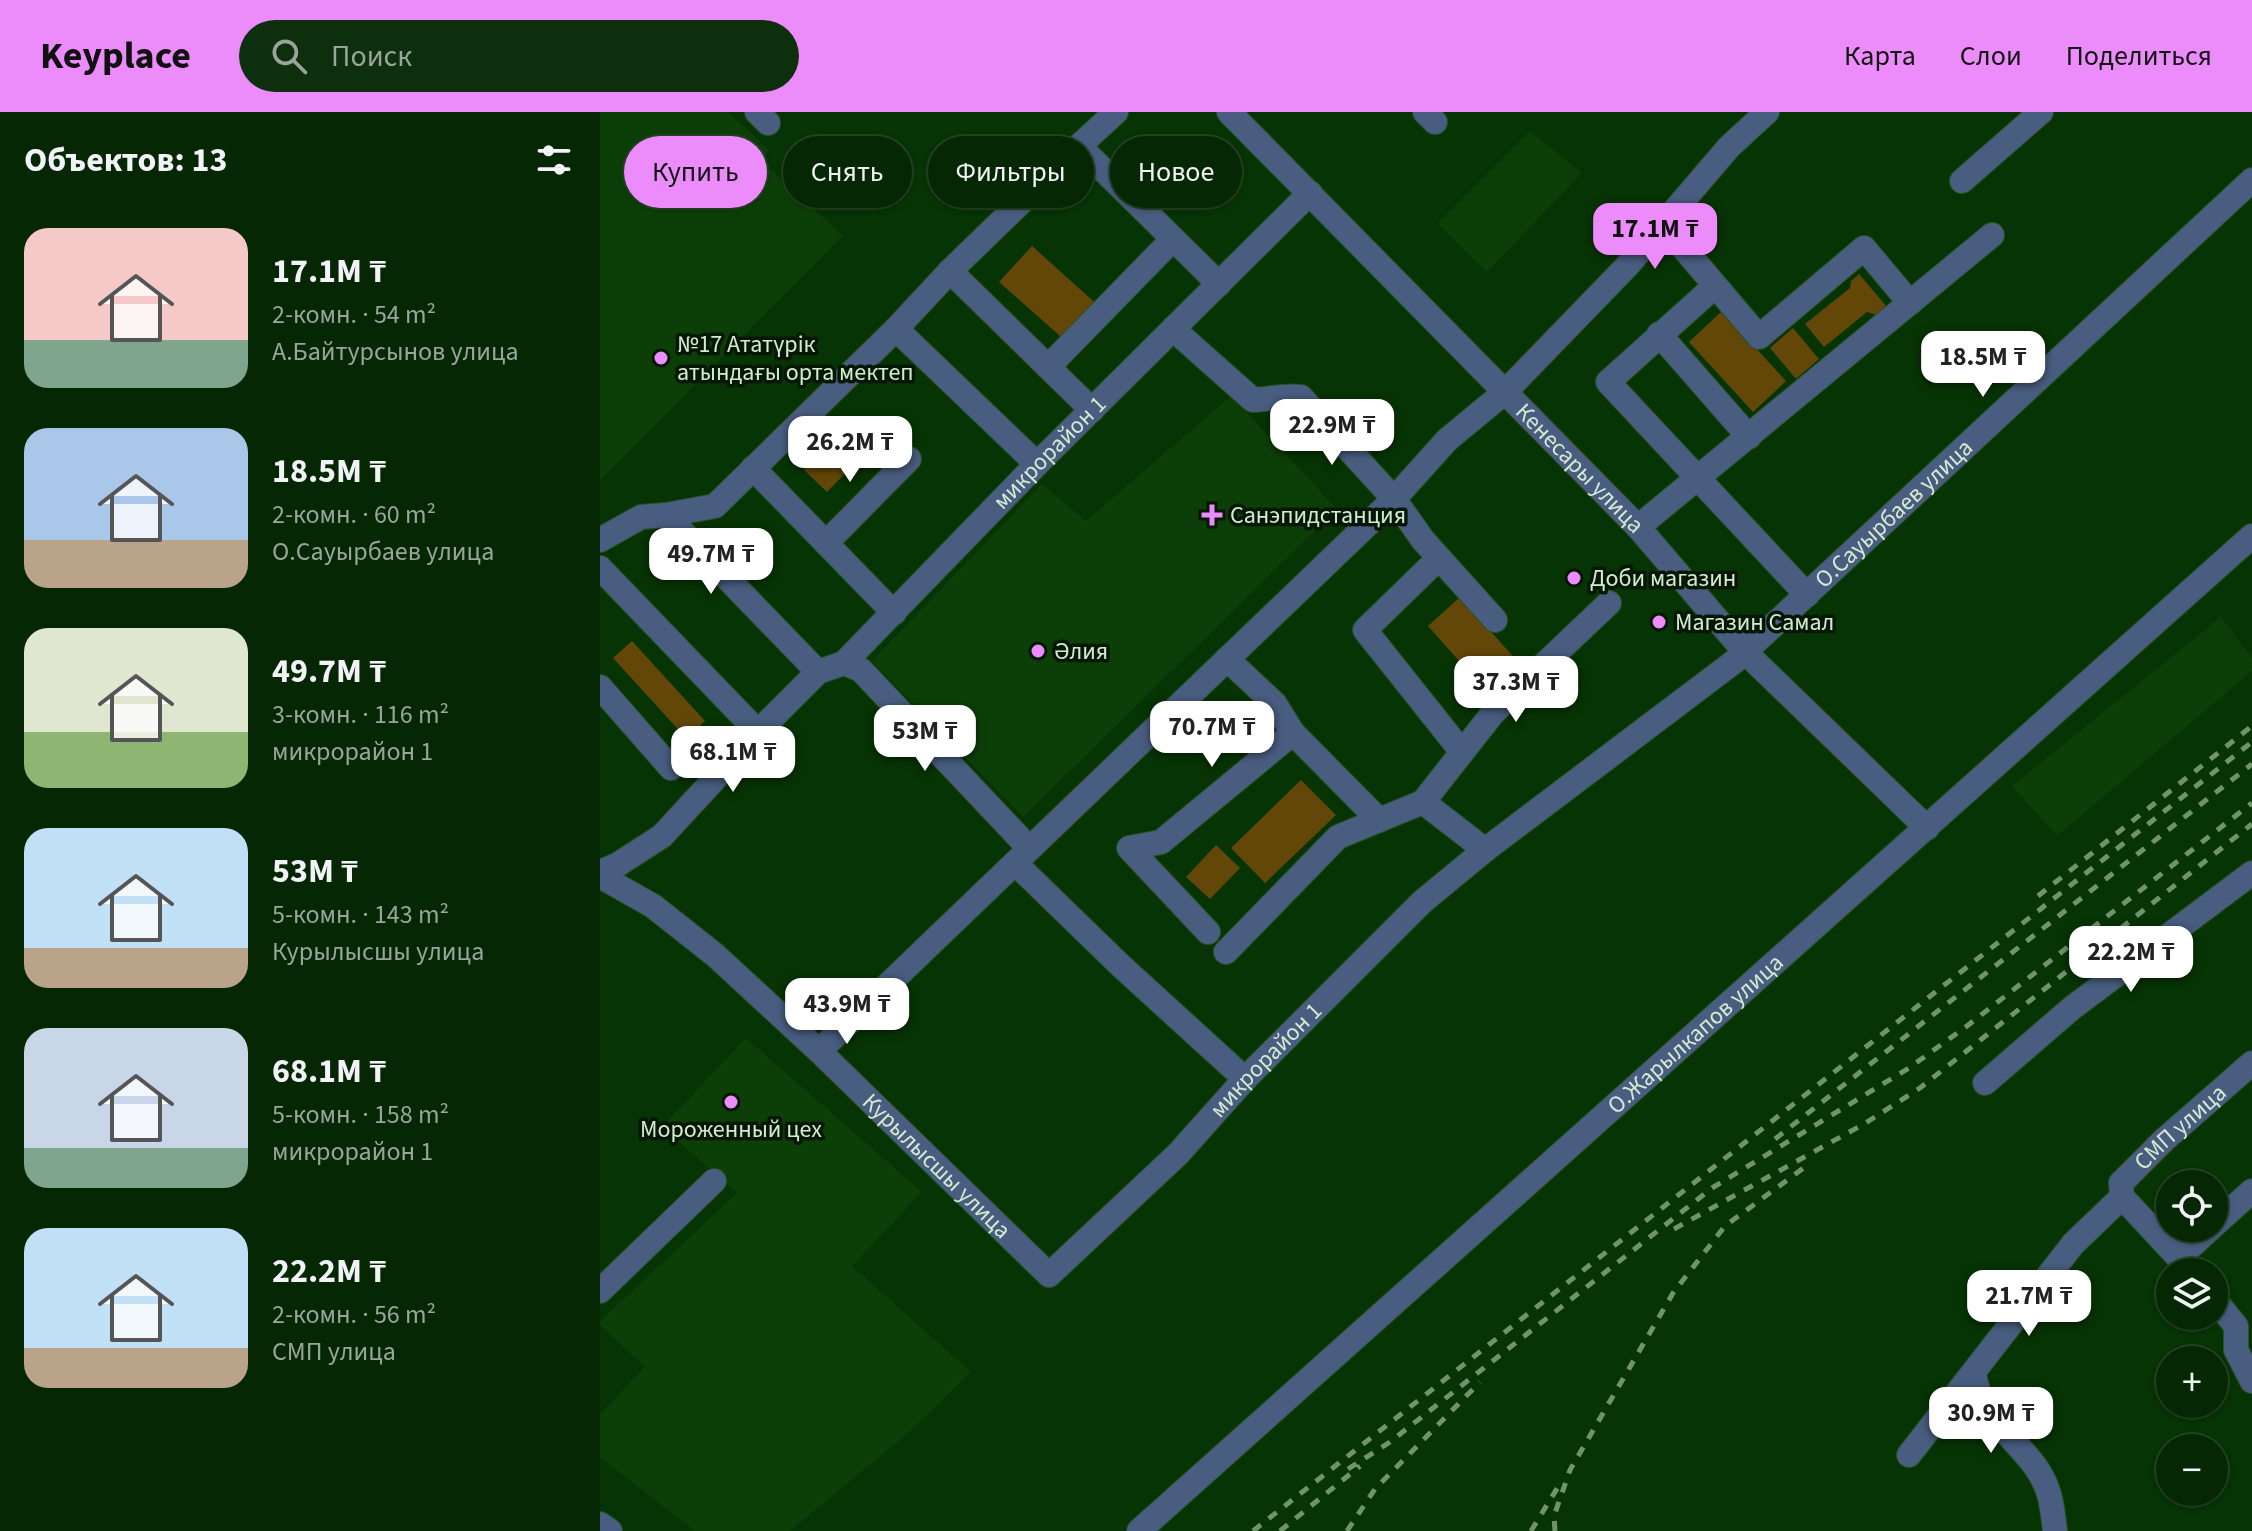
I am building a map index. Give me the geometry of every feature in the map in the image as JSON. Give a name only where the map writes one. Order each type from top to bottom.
[{"type":"street","points":[[1090,136],[1116,112]]},
{"type":"street","name":"Кенесары улица","points":[[1229,112],[1638,527],[1745,652],[1927,828]]},
{"type":"street","points":[[1962,181],[2041,112]]},
{"type":"street","points":[[819,1051],[1394,499],[1447,440],[1505,392],[1628,265],[1729,147],[1762,114]]},
{"type":"street","points":[[1094,161],[1219,284]]},
{"type":"street","name":"О.Сауырбаев улица","points":[[1745,652],[2252,180]]},
{"type":"street","name":"микрорайон 1","points":[[844,663],[1037,464],[1310,193]]},
{"type":"street","points":[[600,540],[641,517],[715,506],[1015,208]]},
{"type":"street","points":[[1663,224],[1759,337],[1864,248],[1910,303]]},
{"type":"street","points":[[1638,527],[1992,235]]},
{"type":"street","points":[[1048,367],[1173,239]]},
{"type":"street","points":[[950,271],[1092,410]]},
{"type":"street","points":[[1715,286],[1608,382],[1807,595]]},
{"type":"street","points":[[896,329],[1037,464]]},
{"type":"street","points":[[1173,329],[1253,400],[1281,394],[1301,397],[1394,499],[1439,558],[1495,620]]},
{"type":"street","points":[[1659,334],[1749,437]]},
{"type":"street","points":[[826,543],[909,459]]},
{"type":"street","points":[[753,468],[894,613]]},
{"type":"street","points":[[666,515],[818,672]]},
{"type":"street","name":"О.Жарылкапов улица","points":[[1152,1527],[2252,536]]},
{"type":"street","points":[[1439,558],[1365,630],[1462,752]]},
{"type":"street","points":[[600,568],[758,732]]},
{"type":"street","points":[[1226,952],[1338,837],[1423,802],[1493,713],[1609,603]]},
{"type":"street","name":"микрорайон 1","points":[[1049,1275],[1178,1154],[1245,1079],[1422,902],[1485,850],[1745,652]]},
{"type":"street","points":[[1227,659],[1275,704],[1293,733],[1379,820]]},
{"type":"street","points":[[600,874],[662,836],[818,672],[844,663],[861,670],[1120,965],[1245,1079]]},
{"type":"street","points":[[600,687],[671,768]]},
{"type":"street","points":[[1208,932],[1129,848],[1161,842],[1293,733]]},
{"type":"street","points":[[1423,802],[1485,850]]},
{"type":"street","points":[[1985,1083],[2072,1008],[2252,873]]},
{"type":"street","name":"Курылысшы улица","points":[[600,874],[653,906],[715,955],[819,1051],[1049,1275]]},
{"type":"street","name":"СМП улица","points":[[2180,1258],[2122,1197],[2121,1183],[2164,1140],[2252,1063]]},
{"type":"street","points":[[600,1291],[714,1181]]},
{"type":"street","name":"СМП улица","points":[[2228,1213],[2252,1191]]},
{"type":"street","name":"СМП улица","points":[[1909,1455],[2073,1244],[2122,1197]]},
{"type":"street","points":[[2228,1316],[2244,1341],[2252,1381]]},
{"type":"street","points":[[1974,1372],[1975,1383],[1989,1413],[2035,1466],[2052,1499],[2055,1531]]},
{"type":"street","points":[[600,1524],[610,1531]]},
{"type":"shaded area","name":"№17 Ататүрік атындағы орта мектеп","points":[[600,112],[728,112],[754,136],[624,136],[624,208],[767,208],[767,166],[783,180],[783,208],[813,208],[843,236],[600,480]]},
{"type":"shaded area","points":[[1530,131],[1582,173],[1487,272],[1438,223]]},
{"type":"shaded area","points":[[1032,246],[1101,308],[1069,344],[999,282]]},
{"type":"shaded area","points":[[1859,274],[1887,307],[1877,315],[1867,312],[1824,347],[1805,324],[1850,288],[1851,281]]},
{"type":"shaded area","points":[[1722,311],[1786,381],[1753,412],[1689,342]]},
{"type":"shaded area","points":[[1793,328],[1819,359],[1796,379],[1770,348]]},
{"type":"shaded area","name":"Әлия","points":[[1231,396],[1337,509],[1023,817],[872,661],[1042,484],[1086,521]]},
{"type":"shaded area","points":[[841,433],[863,455],[827,492],[804,470]]},
{"type":"shaded area","points":[[1460,597],[1518,662],[1485,690],[1428,626]]},
{"type":"shaded area","points":[[2221,617],[2252,658],[2252,671],[2057,836],[2012,786]]},
{"type":"shaded area","points":[[632,641],[705,721],[686,738],[613,658]]},
{"type":"shaded area","points":[[1301,780],[1336,815],[1265,883],[1231,848]]},
{"type":"shaded area","points":[[1216,845],[1240,868],[1210,899],[1186,877]]},
{"type":"shaded area","points":[[746,1038],[922,1192],[852,1266],[971,1372],[908,1433],[790,1531],[695,1531],[600,1457],[600,1414],[645,1367],[600,1325],[600,1321],[737,1193],[662,1127]]},
{"type":"railway","points":[[2038,896],[2252,726]]},
{"type":"railway","points":[[1253,1531],[2252,742]]},
{"type":"railway","points":[[1775,1139],[2252,764]]},
{"type":"railway","points":[[1348,1469],[1390,1442],[1712,1188],[1909,1068],[1967,1026],[2252,803]]},
{"type":"railway","points":[[1674,1229],[1864,1124],[1920,1088],[2252,824]]},
{"type":"railway","points":[[1555,1531],[1554,1516],[1570,1470],[1673,1293],[1725,1226],[1809,1164]]},
{"type":"railway","points":[[1347,1531],[1375,1489],[1480,1382]]},
{"type":"railway","points":[[1280,1531],[1360,1466]]},
{"type":"railway","points":[[1531,1531],[1558,1487]]},
{"type":"place","name":"№17 Ататүрік атындағы орта мектеп","points":[[661,358]]},
{"type":"place","name":"Санэпидстанция","points":[[1212,515]]},
{"type":"place","name":"Доби магазин","points":[[1574,578]]},
{"type":"place","name":"Магазин Самал","points":[[1659,622]]},
{"type":"place","name":"Әлия","points":[[1038,651]]},
{"type":"place","name":"Мороженный цех","points":[[731,1102]]}]
